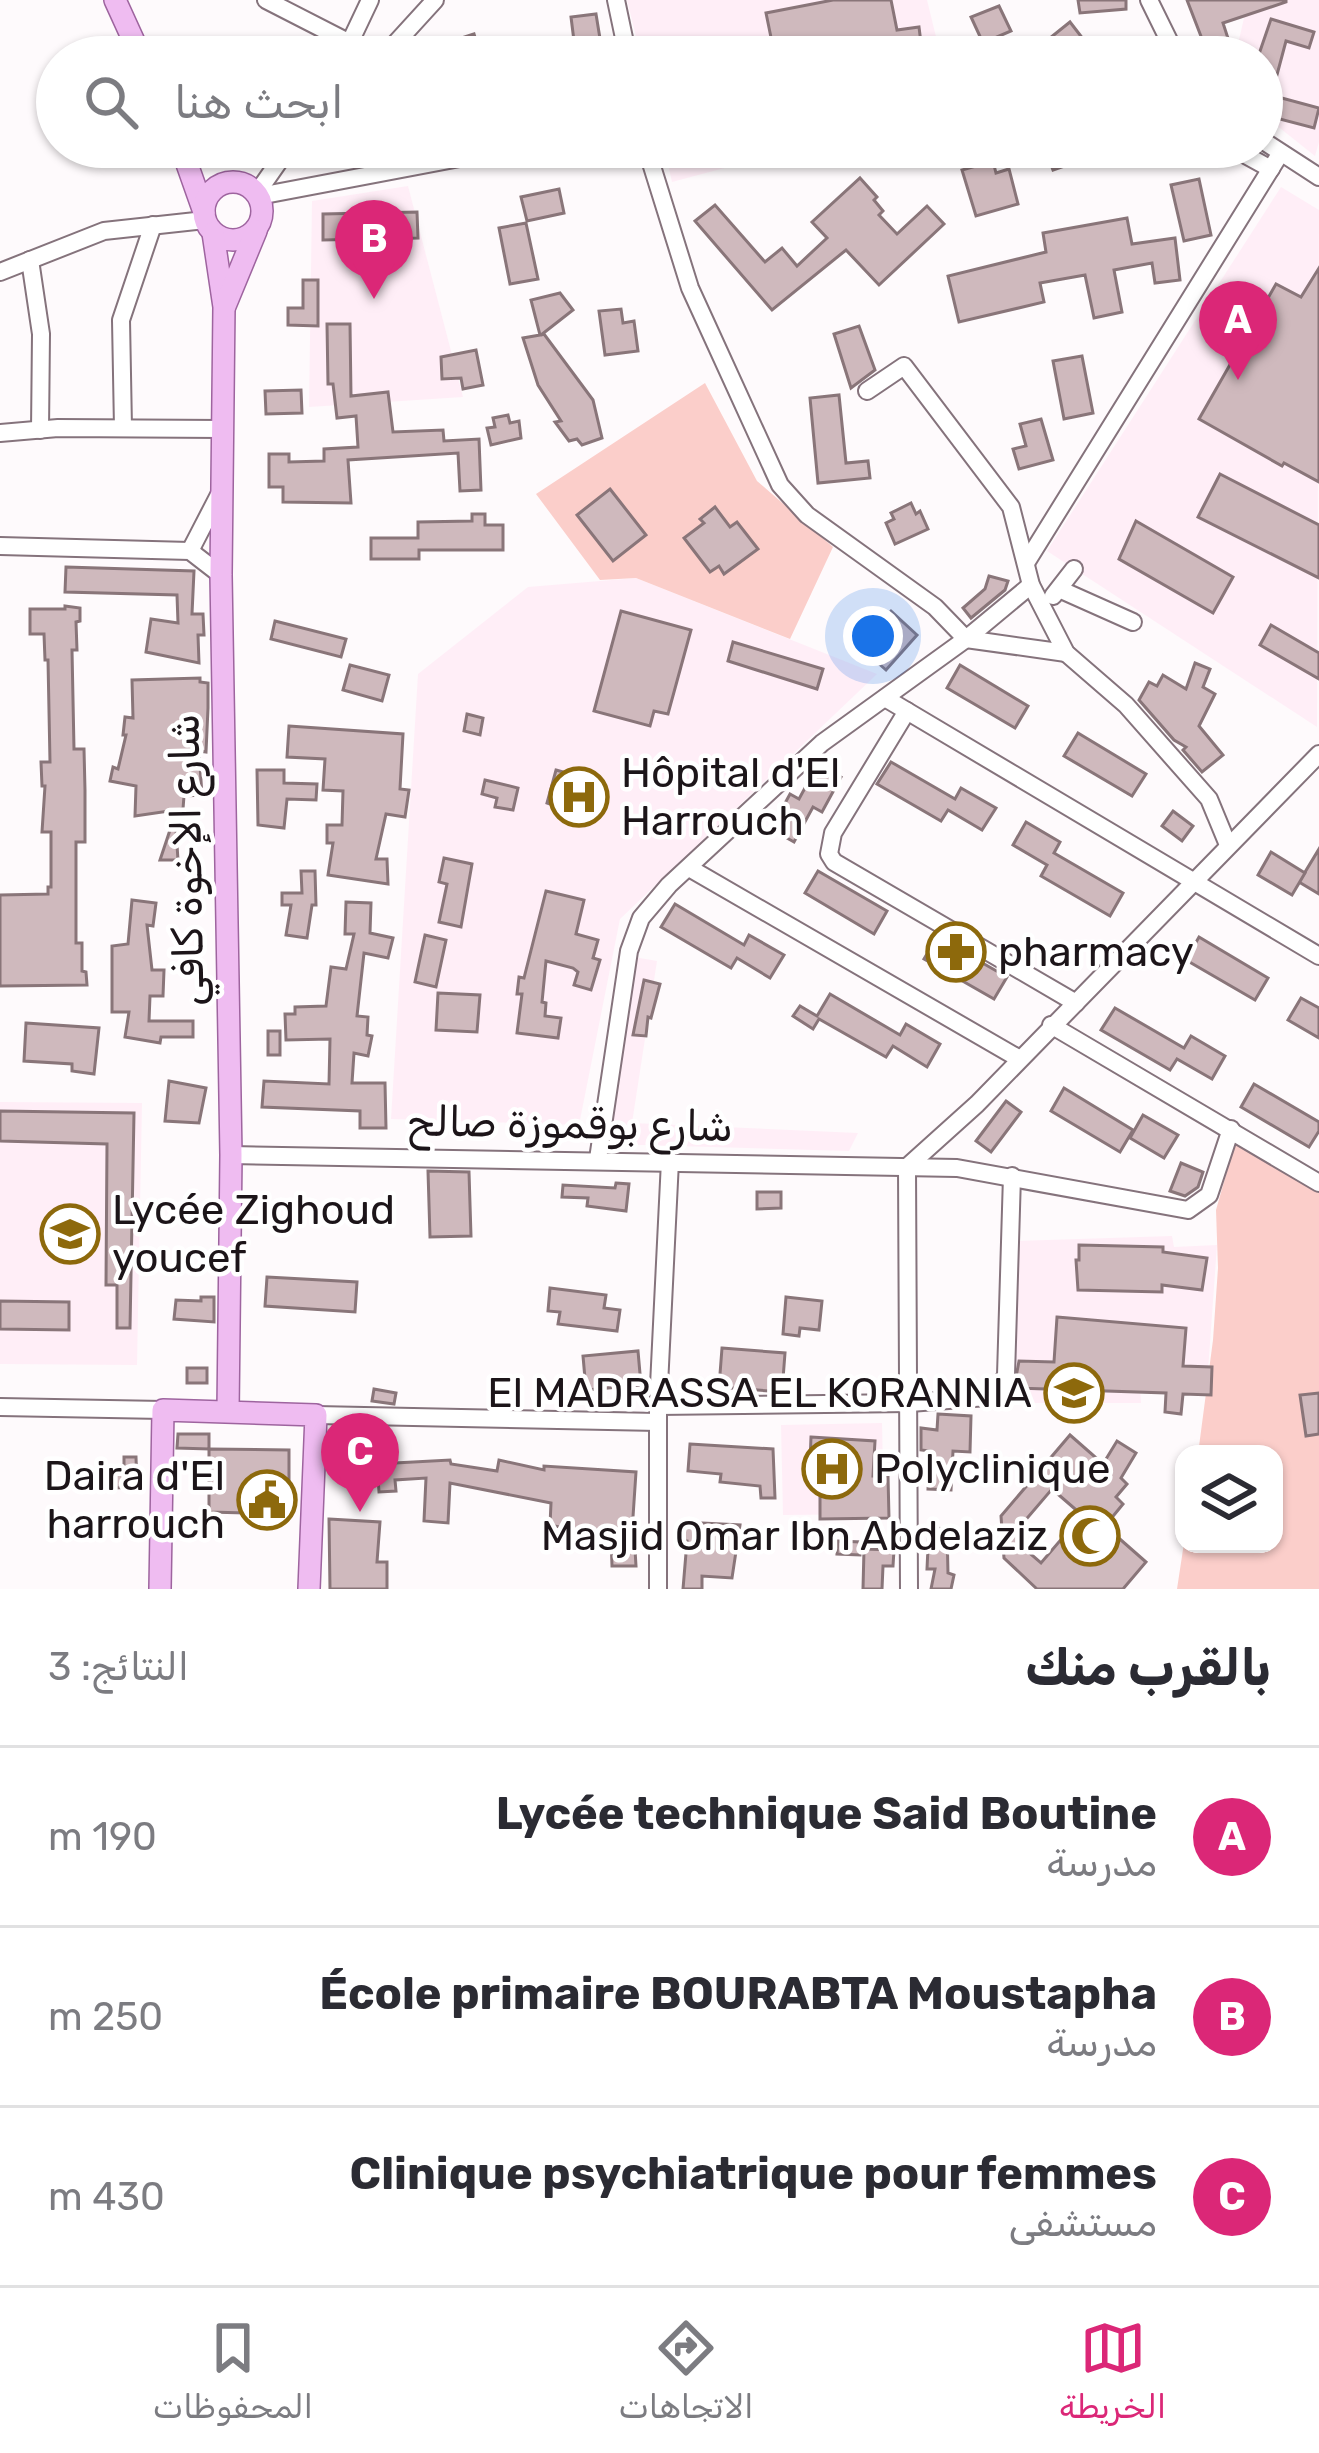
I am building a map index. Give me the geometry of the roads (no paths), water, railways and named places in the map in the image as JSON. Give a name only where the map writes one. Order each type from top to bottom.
[{"type":"main road","points":[[115,0],[131,36]]},
{"type":"main road","points":[[189,168],[207,222],[230,241],[256,231]]},
{"type":"main road","points":[[205,168],[250,187],[258,195],[263,214],[224,307]]},
{"type":"main road","points":[[224,307],[205,203],[215,188],[232,182]]},
{"type":"main road","name":"شارع الإخوة كافي","points":[[224,307],[221,570],[231,1155],[229,1412]]},
{"type":"main road","points":[[160,1589],[163,1411],[316,1415],[309,1589]]},
{"type":"street","points":[[266,0],[324,36]]},
{"type":"street","points":[[353,36],[370,0]]},
{"type":"street","points":[[402,36],[434,0]]},
{"type":"street","points":[[616,0],[624,36]]},
{"type":"street","points":[[1149,0],[1167,36]]},
{"type":"street","points":[[1283,165],[1319,177]]},
{"type":"street","points":[[258,195],[276,168]]},
{"type":"street","points":[[258,195],[405,168]]},
{"type":"street","points":[[653,168],[690,288],[779,484],[807,515],[935,608],[966,640],[1066,653]]},
{"type":"street","points":[[1026,563],[1271,168]]},
{"type":"street","points":[[0,272],[104,231],[207,222]]},
{"type":"street","points":[[123,428],[121,320],[153,225]]},
{"type":"street","points":[[30,260],[41,334],[40,430]]},
{"type":"street","points":[[867,392],[904,366],[1011,507],[1030,585],[1066,653],[1126,705],[1209,799],[1228,844]]},
{"type":"street","points":[[0,433],[223,429]]},
{"type":"street","points":[[190,551],[222,495]]},
{"type":"street","points":[[0,546],[190,551],[221,570]]},
{"type":"street","points":[[1044,606],[1074,569]]},
{"type":"street","points":[[598,1159],[632,937],[641,917],[669,885],[822,743],[966,640],[1030,585]]},
{"type":"street","points":[[1059,589],[1133,622]]},
{"type":"street","points":[[885,698],[1319,956]]},
{"type":"street","points":[[907,711],[833,833],[829,854],[834,862],[1076,1003]]},
{"type":"street","points":[[909,1589],[907,1167],[953,1128],[1197,882],[1228,844],[1317,761]]},
{"type":"street","points":[[692,868],[1018,1058]]},
{"type":"street","points":[[1051,1025],[1319,1183]]},
{"type":"street","name":"شارع بوقموزة صالح","points":[[231,1155],[907,1167],[1012,1176],[1188,1210],[1209,1195],[1231,1130]]},
{"type":"street","points":[[658,1589],[658,1414],[670,1161]]},
{"type":"street","points":[[316,1415],[658,1414],[987,1397],[1003,1386],[1012,1176]]},
{"type":"street","points":[[0,1407],[163,1411]]},
{"type":"place","name":"École primaire BOURABTA Moustapha","points":[[374,299]]},
{"type":"place","name":"Lycée technique Said Boutine","points":[[1238,380]]},
{"type":"place","name":"Hôpital d'El Harrouch","points":[[579,797]]},
{"type":"place","name":"pharmacy","points":[[956,952]]},
{"type":"place","name":"Lycée Zighoud youcef","points":[[70,1234]]},
{"type":"place","name":"El MADRASSA EL KORANNIA","points":[[1074,1393]]},
{"type":"place","name":"Polyclinique","points":[[832,1469]]},
{"type":"place","name":"Daira d'El harrouch","points":[[267,1500]]},
{"type":"place","name":"Clinique psychiatrique pour femmes","points":[[360,1512]]},
{"type":"place","name":"Masjid Omar Ibn Abdelaziz","points":[[1090,1536]]}]
